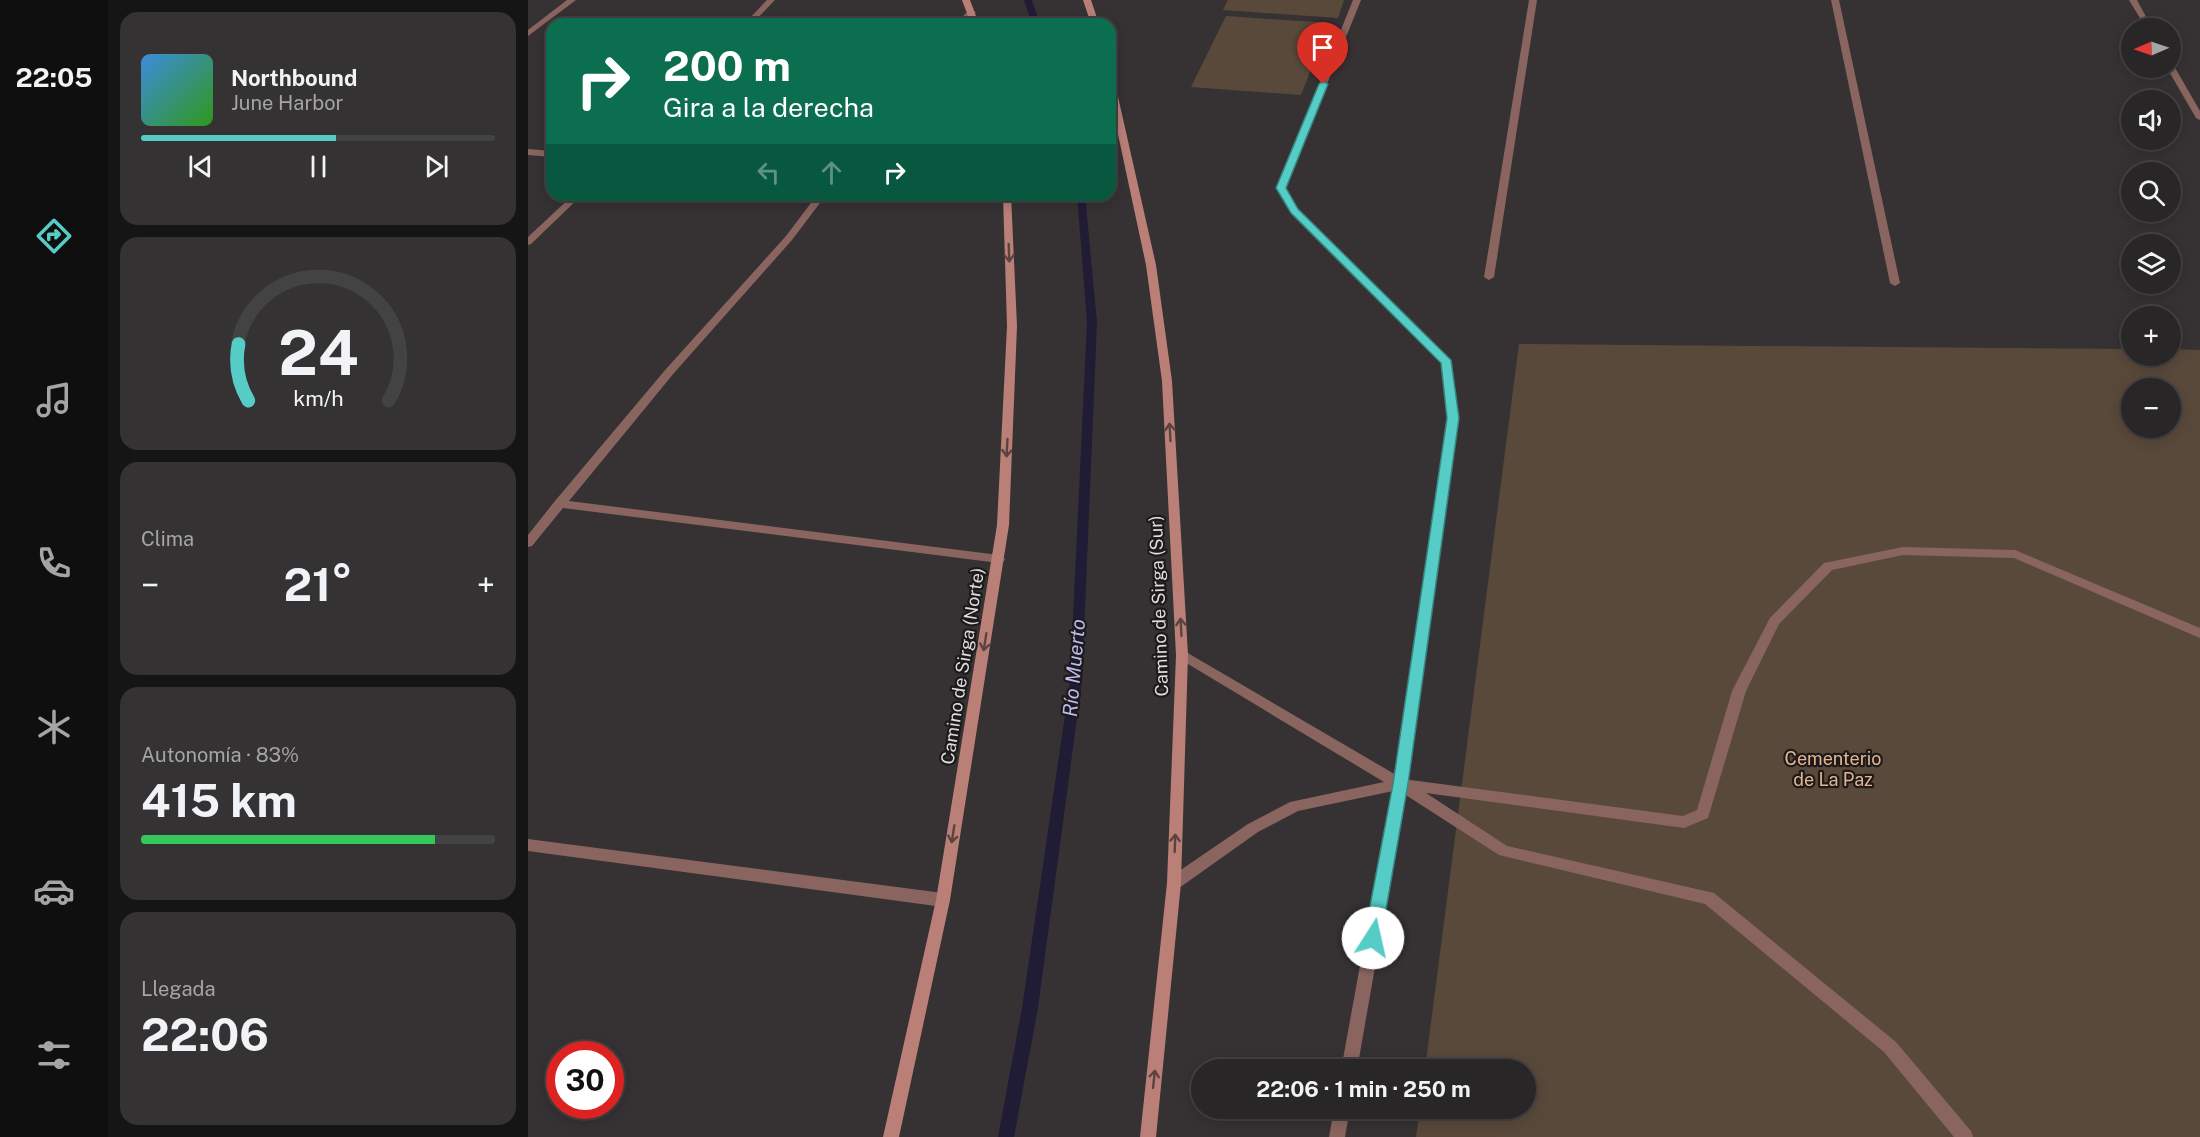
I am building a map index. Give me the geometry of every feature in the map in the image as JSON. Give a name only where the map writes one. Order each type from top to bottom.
[{"type":"main road","points":[[966,0],[974,18]]},
{"type":"main road","points":[[1087,0],[1093,18]]},
{"type":"main road","name":"Camino de Sirga (Sur)","points":[[1116,106],[1151,265],[1167,381],[1182,655],[1174,883],[1148,1137]]},
{"type":"main road","name":"Camino de Sirga (Norte)","points":[[891,1137],[943,900],[999,559],[1003,525],[1012,326],[1007,201]]},
{"type":"street","points":[[549,18],[572,0]]},
{"type":"street","points":[[754,18],[771,0]]},
{"type":"street","points":[[1351,1059],[1400,784],[1453,418],[1447,362],[1294,210],[1281,188],[1357,0]]},
{"type":"street","points":[[1489,277],[1533,0]]},
{"type":"street","points":[[1835,0],[1895,284]]},
{"type":"street","points":[[2133,0],[2144,18]]},
{"type":"street","points":[[966,18],[972,12]]},
{"type":"street","points":[[528,34],[546,20]]},
{"type":"street","points":[[2177,78],[2200,118]]},
{"type":"street","points":[[528,152],[546,154]]},
{"type":"street","points":[[528,242],[572,201]]},
{"type":"street","points":[[528,543],[670,371],[789,238],[817,201]]},
{"type":"street","points":[[559,504],[999,559]]},
{"type":"street","points":[[1174,883],[1252,828],[1295,806],[1400,784],[1684,822],[1703,814],[1739,691],[1774,621],[1828,566],[1903,550],[2015,554],[2200,633]]},
{"type":"street","points":[[1182,655],[1400,784],[1504,851],[1709,898],[1890,1047],[1965,1137]]},
{"type":"street","points":[[528,845],[943,900]]},
{"type":"street","points":[[1337,1137],[1340,1119]]},
{"type":"green space","points":[[1228,0],[1344,0],[1338,18],[1223,10]]},
{"type":"green space","points":[[1226,16],[1329,23],[1301,95],[1191,87]]},
{"type":"green space","name":"Cementerio de La Paz","points":[[1519,344],[2121,349],[2121,366],[2181,366],[2181,349],[2200,350],[2200,1137],[1416,1137],[1419,1119],[1536,1119],[1536,1059],[1426,1059]]},
{"type":"waterway","name":"Río Muerto","points":[[1028,0],[1034,18]]},
{"type":"waterway","name":"Río Muerto","points":[[1006,1137],[1030,1008],[1076,681],[1092,322],[1082,201]]},
{"type":"route","points":[[1323,84],[1281,188],[1294,210],[1447,362],[1453,418],[1400,784],[1373,938]]}]
